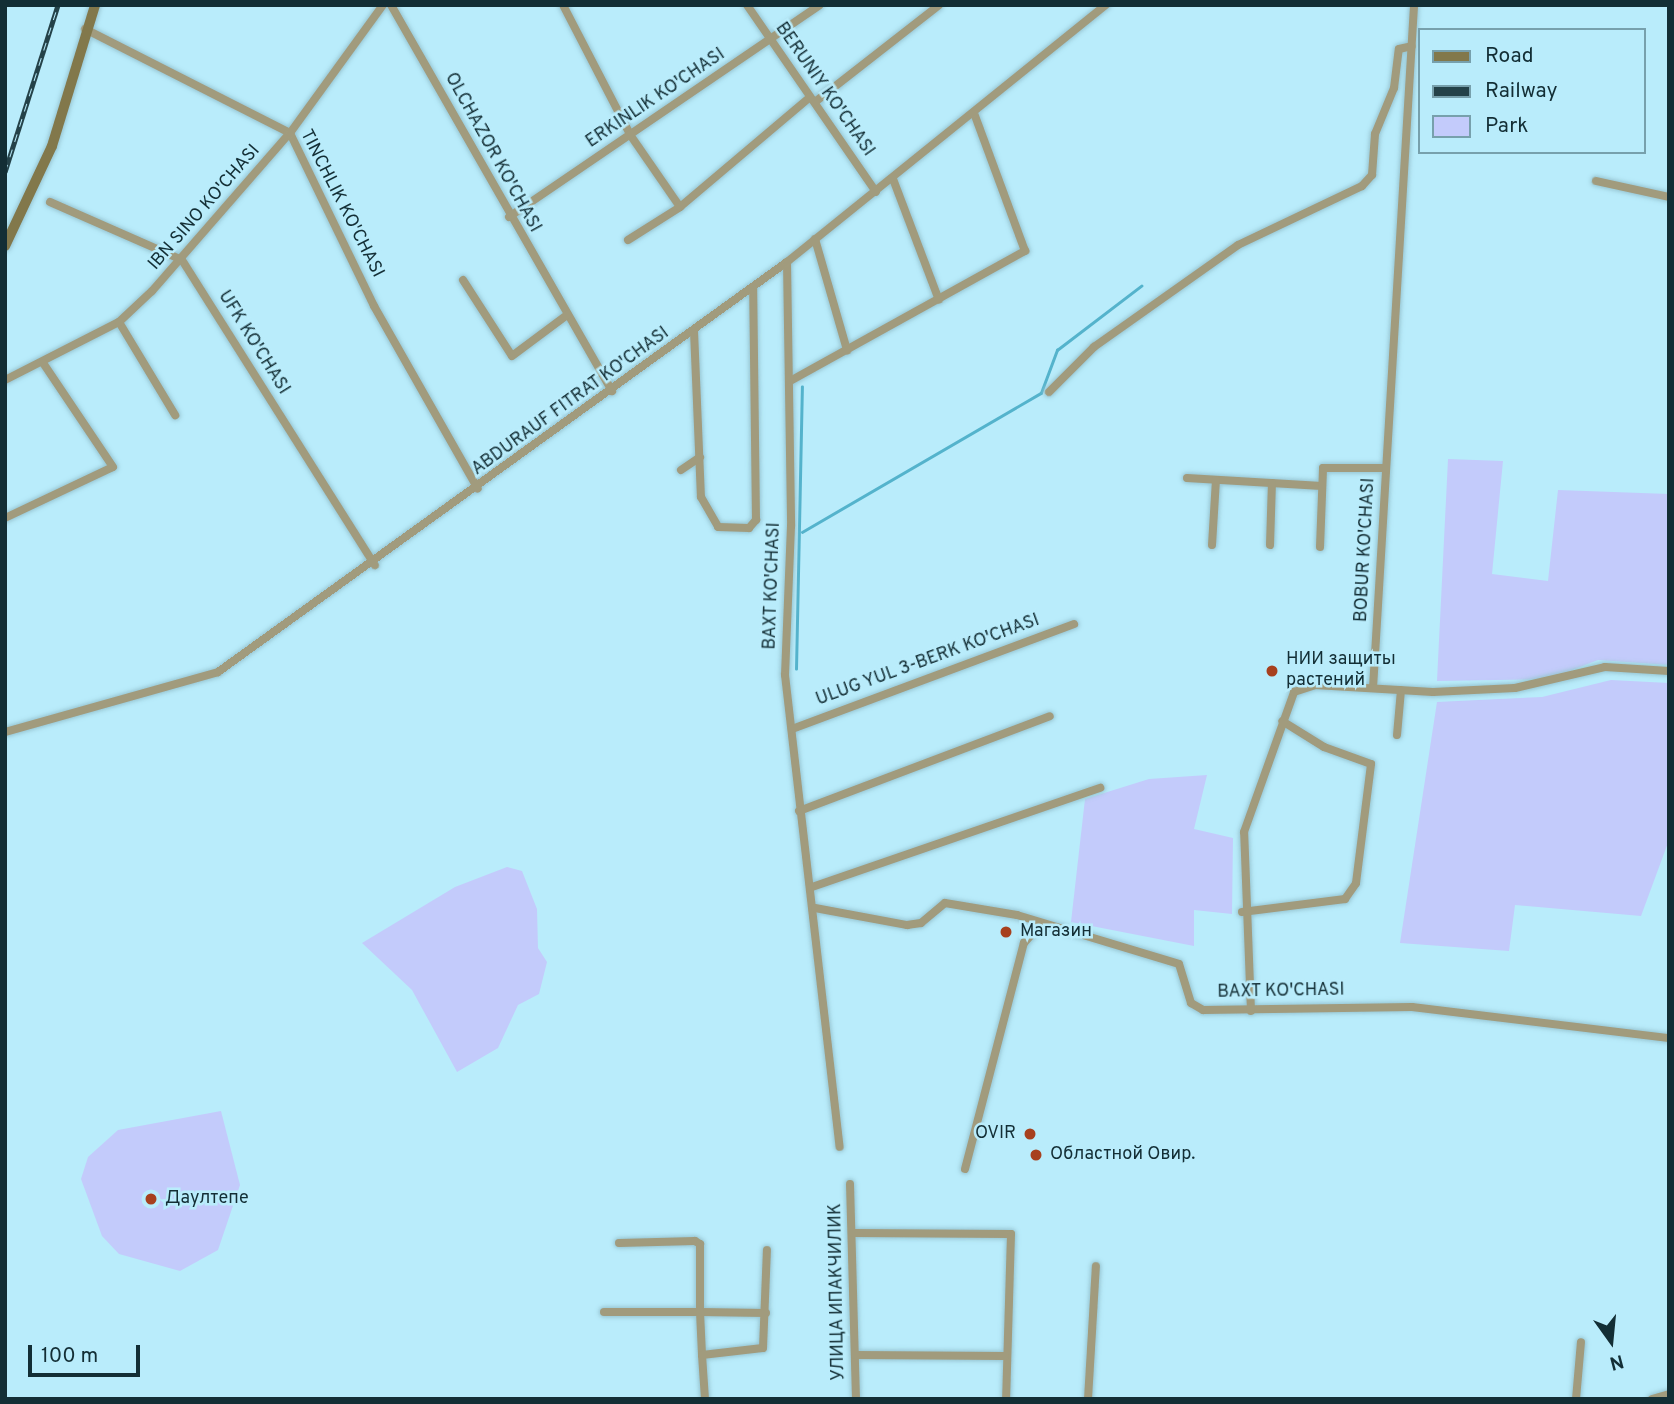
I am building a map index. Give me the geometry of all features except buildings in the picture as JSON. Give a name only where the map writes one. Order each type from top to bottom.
[{"type":"main road","points":[[5,246],[43,171],[94,5]]},
{"type":"main road","points":[[5,239],[43,158],[86,30]]},
{"type":"street","name":"IBN SINO KO'CHASI","points":[[5,380],[119,323],[182,260],[290,133],[383,5]]},
{"type":"street","name":"OLCHAZOR KO'CHASI","points":[[391,5],[509,218],[612,391]]},
{"type":"street","points":[[563,5],[631,136],[680,207]]},
{"type":"street","name":"BERUNIY KO'CHASI","points":[[747,5],[769,42],[813,99],[876,192]]},
{"type":"street","name":"ERKINLIK KO'CHASI","points":[[509,218],[820,5]]},
{"type":"street","points":[[628,240],[680,207],[813,99],[939,5]]},
{"type":"street","name":"ABDURAUF FITRAT KO'CHASI","points":[[5,732],[218,673],[375,565],[753,288],[975,116],[1106,5]]},
{"type":"street","name":"BOBUR KO'CHASI","points":[[1373,688],[1412,46],[1412,5]]},
{"type":"street","name":"TINCHLIK KO'CHASI","points":[[86,30],[290,133],[374,306],[478,489]]},
{"type":"street","points":[[1049,392],[1094,347],[1238,245],[1363,186],[1372,175],[1374,134],[1394,88],[1399,49],[1412,46]]},
{"type":"street","points":[[790,381],[1025,251],[975,116]]},
{"type":"street","points":[[893,179],[939,300]]},
{"type":"street","points":[[1596,181],[1669,197]]},
{"type":"street","points":[[50,202],[182,260]]},
{"type":"street","points":[[815,239],[847,350]]},
{"type":"street","name":"UFK KO'CHASI","points":[[182,260],[375,565]]},
{"type":"street","name":"BAXT KO'CHASI","points":[[787,262],[790,381],[785,675],[800,811],[815,908],[841,1147]]},
{"type":"street","points":[[463,280],[512,356],[567,315]]},
{"type":"street","points":[[694,331],[701,497],[718,527],[754,524],[753,288]]},
{"type":"street","points":[[119,323],[175,415]]},
{"type":"street","points":[[5,518],[113,467],[43,363]]},
{"type":"street","points":[[681,470],[700,457]]},
{"type":"street","points":[[1320,547],[1322,468],[1386,468]]},
{"type":"street","points":[[1187,478],[1322,486]]},
{"type":"street","points":[[1212,545],[1216,480]]},
{"type":"street","points":[[1270,545],[1272,483]]},
{"type":"street","name":"ULUG YUL 3-BERK KO'CHASI","points":[[792,729],[1074,624]]},
{"type":"street","points":[[1251,1011],[1242,912],[1244,832],[1294,692],[1302,687],[1401,690],[1515,688],[1605,667],[1669,671]]},
{"type":"street","points":[[1397,735],[1401,690]]},
{"type":"street","points":[[800,811],[1050,716]]},
{"type":"street","points":[[1242,912],[1345,899],[1356,883],[1371,764],[1324,747],[1282,721]]},
{"type":"street","points":[[812,887],[1100,788]]},
{"type":"street","name":"BAXT KO'CHASI","points":[[815,908],[907,925],[922,923],[945,904],[1040,925],[1179,964],[1198,1009],[1251,1011],[1285,1004],[1412,1007],[1669,1038]]},
{"type":"street","points":[[965,1169],[1024,943],[1040,925]]},
{"type":"street","name":"УЛИЦА ИПАКЧИЛИК","points":[[850,1184],[856,1399]]},
{"type":"street","points":[[853,1233],[1011,1234],[1005,1356],[1006,1399]]},
{"type":"street","points":[[619,1243],[700,1244],[700,1312],[705,1399]]},
{"type":"street","points":[[702,1355],[757,1352],[763,1348],[767,1250]]},
{"type":"street","points":[[1088,1399],[1096,1266]]},
{"type":"street","points":[[604,1312],[766,1313]]},
{"type":"street","points":[[1576,1399],[1581,1342]]},
{"type":"street","points":[[855,1355],[1005,1356]]},
{"type":"street","points":[[1652,1399],[1669,1394]]},
{"type":"green space","points":[[1448,459],[1503,461],[1492,574],[1548,581],[1558,490],[1669,494],[1669,665],[1598,660],[1549,679],[1437,681]]},
{"type":"green space","points":[[1611,680],[1669,683],[1669,840],[1641,916],[1515,905],[1509,951],[1400,943],[1437,702],[1542,697]]},
{"type":"green space","points":[[1207,775],[1194,829],[1233,838],[1232,914],[1194,910],[1194,946],[1071,922],[1085,799],[1149,779]]},
{"type":"green space","points":[[507,867],[522,871],[537,909],[538,948],[547,962],[539,994],[518,1005],[498,1048],[457,1072],[412,990],[362,943],[455,887]]},
{"type":"green space","points":[[221,1111],[240,1185],[218,1250],[180,1271],[119,1254],[102,1236],[81,1179],[88,1157],[118,1130]]},
{"type":"waterway","points":[[802,532],[1041,393],[1057,350],[1141,286]]},
{"type":"waterway","points":[[796,669],[802,387]]},
{"type":"railway","points":[[5,172],[58,5]]},
{"type":"place","name":"НИИ защиты растений","points":[[1272,671]]},
{"type":"place","name":"Магазин","points":[[1006,932]]},
{"type":"place","name":"OVIR","points":[[1030,1134]]},
{"type":"place","name":"Областной Овир.","points":[[1036,1155]]},
{"type":"place","name":"Даултепе","points":[[151,1199]]}]
